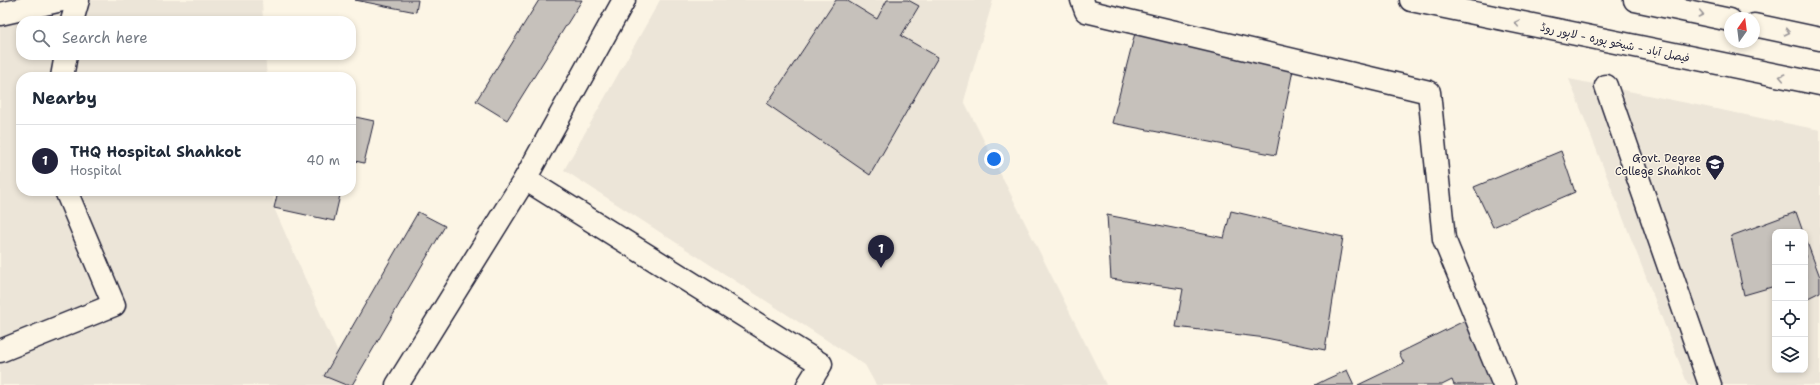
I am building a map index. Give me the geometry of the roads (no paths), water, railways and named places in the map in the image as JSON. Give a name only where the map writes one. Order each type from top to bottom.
[{"type":"main road","points":[[0,14],[62,0]]},
{"type":"main road","points":[[73,16],[78,0]]},
{"type":"main road","points":[[397,385],[525,179],[624,0]]},
{"type":"main road","points":[[1082,0],[1086,11],[1429,92],[1444,239],[1504,385]]},
{"type":"main road","name":"فیصل آباد - شیخو پورہ - لاہور روڈ","points":[[1411,0],[1820,84]]},
{"type":"main road","points":[[1635,0],[1724,19]]},
{"type":"main road","points":[[1760,26],[1820,39]]},
{"type":"main road","points":[[63,72],[65,60]]},
{"type":"main road","points":[[1606,86],[1710,385]]},
{"type":"main road","points":[[525,179],[821,364],[808,385]]},
{"type":"main road","points":[[0,351],[114,305],[68,196]]},
{"type":"place","name":"Govt. Degree College Shahkot","points":[[1715,181]]},
{"type":"place","name":"THQ Hospital Shahkot","points":[[881,268]]}]
